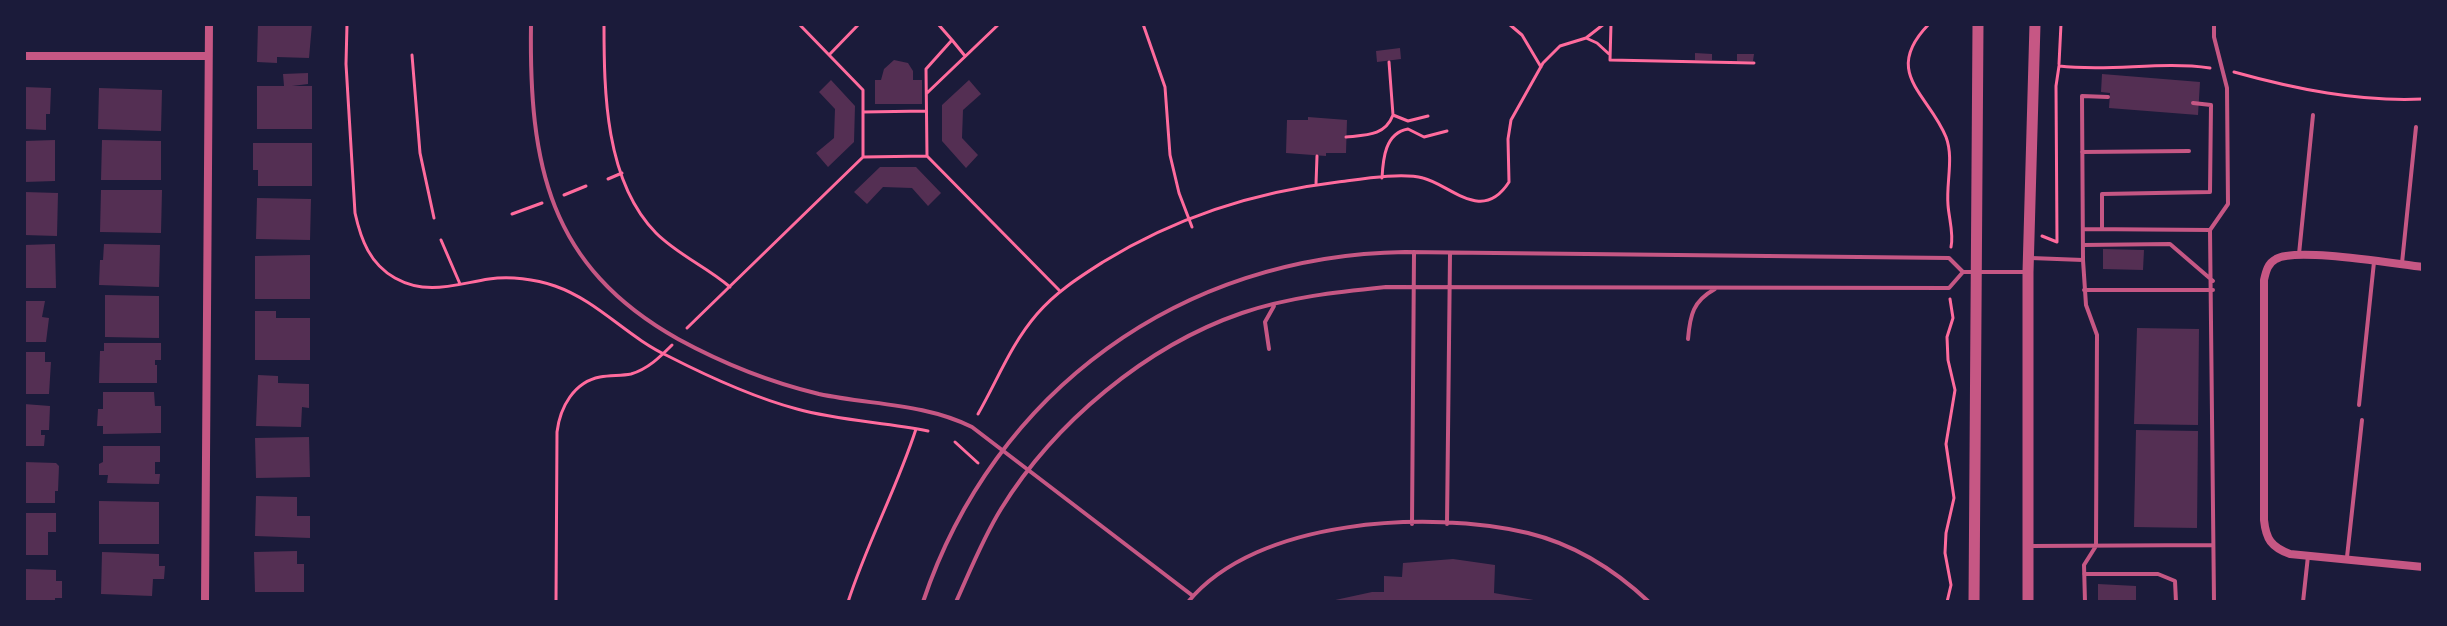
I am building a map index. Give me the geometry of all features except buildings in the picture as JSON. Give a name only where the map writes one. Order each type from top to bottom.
[{"type":"street","points":[[205,602],[209,24]]},
{"type":"street","points":[[1974,602],[1978,24]]},
{"type":"street","points":[[2028,602],[2028,272],[2035,24]]},
{"type":"street","points":[[24,56],[208,56]]},
{"type":"street","points":[[2423,267],[2299,254],[2274,259],[2267,268],[2264,280],[2265,534],[2271,544],[2290,554],[2423,567]]},
{"type":"lane","points":[[531,24],[535,108],[552,199],[563,226],[581,256],[623,303],[662,330],[742,369],[818,393],[937,412],[972,427],[1193,596]]},
{"type":"lane","points":[[2214,24],[2214,37],[2227,88],[2228,204],[2210,230],[2213,281],[2214,602]]},
{"type":"lane","points":[[2085,602],[2084,565],[2096,546],[2097,335],[2084,290],[2082,96],[2108,97]]},
{"type":"lane","points":[[2102,228],[2102,194],[2210,192],[2211,105],[2193,103]]},
{"type":"lane","points":[[2299,254],[2313,115]]},
{"type":"lane","points":[[2402,265],[2416,127]]},
{"type":"lane","points":[[2082,152],[2189,151]]},
{"type":"lane","points":[[2083,229],[2210,230]]},
{"type":"lane","points":[[2083,245],[2170,244],[2213,281]]},
{"type":"lane","points":[[1412,524],[1414,252]]},
{"type":"lane","points":[[923,602],[940,556],[964,509],[1003,450],[1034,413],[1073,375],[1125,336],[1170,310],[1226,285],[1287,266],[1345,256],[1414,252],[1949,258],[1963,272],[2028,272]]},
{"type":"lane","points":[[1447,524],[1450,253]]},
{"type":"lane","points":[[2029,258],[2083,260]]},
{"type":"lane","points":[[2359,405],[2374,262]]},
{"type":"lane","points":[[956,602],[994,522],[1028,469],[1076,415],[1139,367],[1221,321],[1275,304],[1328,293],[1414,286],[1949,288],[1963,272]]},
{"type":"lane","points":[[1688,339],[1693,307],[1704,294],[1717,287]]},
{"type":"lane","points":[[2084,290],[2213,290]]},
{"type":"lane","points":[[1269,349],[1265,322],[1275,304]]},
{"type":"lane","points":[[2347,560],[2362,420]]},
{"type":"lane","points":[[1188,602],[1216,577],[1251,556],[1300,537],[1349,527],[1447,524],[1494,527],[1551,541],[1598,562],[1649,602]]},
{"type":"lane","points":[[2028,546],[2213,545]]},
{"type":"lane","points":[[2303,602],[2308,556]]},
{"type":"lane","points":[[2084,574],[2158,574],[2175,581],[2176,602]]},
{"type":"path","points":[[347,24],[352,184],[360,237],[380,268],[408,284],[439,289],[493,278],[515,278],[554,285],[598,308],[624,330],[663,354],[719,381],[798,409],[928,431]]},
{"type":"path","points":[[604,24],[610,124],[628,190],[654,231],[730,287]]},
{"type":"path","points":[[799,24],[863,90],[863,157]]},
{"type":"path","points":[[829,55],[859,24]]},
{"type":"path","points":[[938,24],[965,56]]},
{"type":"path","points":[[927,93],[999,24]]},
{"type":"path","points":[[1143,24],[1165,87],[1170,155],[1179,193],[1192,227]]},
{"type":"path","points":[[1509,24],[1522,35],[1541,67]]},
{"type":"path","points":[[978,414],[1018,339],[1059,290],[1121,251],[1189,218],[1265,194],[1316,184],[1382,178],[1422,177],[1462,198],[1474,200],[1496,195],[1509,182],[1511,120],[1541,67],[1560,46],[1586,38],[1604,24]]},
{"type":"path","points":[[1610,56],[1611,24]]},
{"type":"path","points":[[1929,24],[1918,35],[1910,53],[1909,77],[1934,115],[1949,148],[1947,190],[1953,241],[1949,258]]},
{"type":"path","points":[[2030,231],[2057,242],[2056,86],[2061,24]]},
{"type":"path","points":[[1586,38],[1597,43],[1610,56],[1610,60],[1754,63]]},
{"type":"path","points":[[952,40],[926,69],[927,156],[1059,290]]},
{"type":"path","points":[[412,55],[420,153],[434,218]]},
{"type":"path","points":[[1346,137],[1380,133],[1389,125],[1393,115],[1389,62]]},
{"type":"path","points":[[2059,66],[2104,70],[2189,65],[2340,96],[2390,101],[2423,99]]},
{"type":"path","points":[[863,112],[926,111]]},
{"type":"path","points":[[1393,115],[1408,121],[1428,116]]},
{"type":"path","points":[[1389,125],[1396,134]]},
{"type":"path","points":[[1382,178],[1387,148],[1396,134],[1408,129],[1424,137],[1447,131]]},
{"type":"path","points":[[687,328],[863,157],[927,156]]},
{"type":"path","points":[[1316,184],[1317,156]]},
{"type":"path","points":[[608,179],[622,173]]},
{"type":"path","points":[[564,195],[586,186]]},
{"type":"path","points":[[512,214],[545,201]]},
{"type":"path","points":[[441,240],[460,284]]},
{"type":"path","points":[[1947,602],[1951,585],[1945,553],[1946,533],[1954,498],[1946,444],[1955,390],[1948,360],[1947,337],[1953,318],[1949,288]]},
{"type":"path","points":[[556,602],[557,432],[562,408],[578,388],[589,381],[643,369],[672,345]]},
{"type":"path","points":[[848,602],[863,557],[904,466],[916,429]]},
{"type":"path","points":[[955,442],[978,463]]}]
